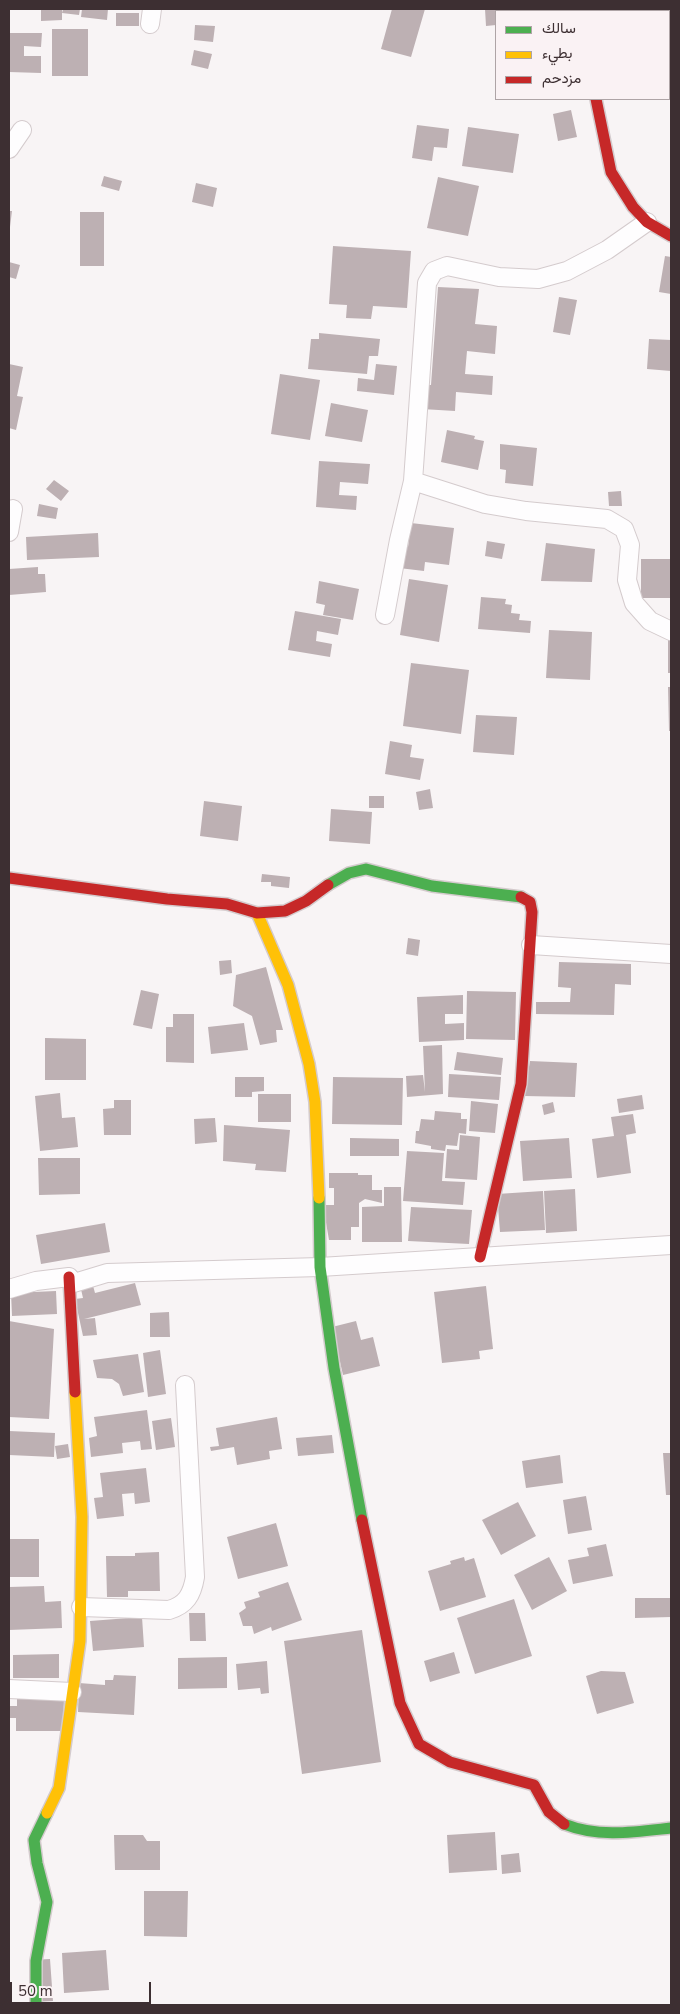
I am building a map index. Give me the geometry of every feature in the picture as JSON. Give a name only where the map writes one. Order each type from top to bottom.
[{"type":"street","points":[[596,100],[611,172],[633,207],[647,222],[671,236]]},
{"type":"street","points":[[9,148],[22,130]]},
{"type":"street","points":[[385,615],[399,540],[413,481],[427,283],[434,271],[447,266],[499,277],[538,279],[567,272],[607,250],[647,222]]},
{"type":"street","points":[[413,481],[485,504],[526,511],[607,519],[624,529],[630,545],[627,580],[634,603],[650,622],[671,631]]},
{"type":"street","points":[[9,532],[13,509]]},
{"type":"street","points":[[9,878],[167,899],[227,904],[257,913],[285,911],[306,901],[328,885],[348,874],[366,869],[432,886],[527,899],[532,907],[531,946],[521,1084],[480,1257]]},
{"type":"street","points":[[257,913],[288,985],[300,1024],[309,1064],[315,1102],[318,1146],[320,1267],[334,1368],[366,1544],[400,1703],[419,1744],[450,1762],[534,1785],[551,1814],[561,1822],[583,1830],[600,1833],[619,1834],[671,1828]]},
{"type":"street","points":[[531,946],[671,954]]},
{"type":"street","points":[[68,1277],[74,1283],[107,1273],[320,1267],[671,1245]]},
{"type":"street","points":[[9,1289],[68,1277]]},
{"type":"street","points":[[36,2005],[36,1961],[47,1902],[34,1840],[59,1788],[80,1641],[82,1517],[68,1277]]},
{"type":"street","points":[[81,1607],[169,1610],[180,1606],[188,1599],[195,1577],[185,1385]]},
{"type":"street","points":[[9,1689],[72,1692]]},
{"type":"building","points":[[41,9],[62,9],[62,20],[41,21]]},
{"type":"building","points":[[63,9],[80,9],[79,15],[62,13]]},
{"type":"building","points":[[82,9],[108,9],[107,20],[81,17]]},
{"type":"building","points":[[392,9],[425,9],[411,57],[381,49]]},
{"type":"building","points":[[485,9],[503,9],[495,10],[495,25],[486,26]]},
{"type":"building","points":[[508,9],[554,9],[554,10]]},
{"type":"building","points":[[671,9],[671,43],[670,10],[608,10]]},
{"type":"building","points":[[116,13],[139,13],[139,26],[116,26]]},
{"type":"building","points":[[195,25],[215,26],[213,42],[194,40]]},
{"type":"building","points":[[52,29],[88,29],[88,76],[52,76]]},
{"type":"building","points":[[9,33],[42,33],[41,47],[24,46],[24,56],[41,56],[41,73],[9,72]]},
{"type":"building","points":[[194,50],[212,54],[208,69],[191,65]]},
{"type":"building","points":[[571,110],[577,137],[558,141],[553,114]]},
{"type":"building","points":[[417,125],[449,129],[447,148],[434,147],[432,161],[412,158]]},
{"type":"building","points":[[468,127],[519,134],[513,173],[462,166]]},
{"type":"building","points":[[104,176],[122,181],[119,191],[101,186]]},
{"type":"building","points":[[438,177],[479,186],[468,236],[427,228]]},
{"type":"building","points":[[196,183],[217,188],[213,207],[192,202]]},
{"type":"building","points":[[9,211],[12,211],[10,227],[9,226]]},
{"type":"building","points":[[80,212],[104,212],[104,266],[80,266]]},
{"type":"building","points":[[333,246],[411,251],[407,308],[373,306],[371,319],[346,318],[347,305],[329,304]]},
{"type":"building","points":[[665,256],[671,257],[671,294],[659,292]]},
{"type":"building","points":[[9,262],[20,265],[16,279],[9,277]]},
{"type":"building","points":[[438,287],[479,289],[475,324],[497,326],[495,354],[467,351],[465,374],[493,376],[492,395],[456,392],[455,411],[422,409],[424,385],[431,385]]},
{"type":"building","points":[[559,297],[577,300],[570,335],[553,332]]},
{"type":"building","points":[[319,333],[380,339],[378,356],[369,356],[367,374],[308,369],[311,339],[319,339]]},
{"type":"building","points":[[649,339],[671,340],[671,371],[647,369]]},
{"type":"building","points":[[9,364],[23,367],[17,396],[23,397],[16,430],[9,428]]},
{"type":"building","points":[[376,364],[397,366],[394,395],[357,391],[358,378],[374,380]]},
{"type":"building","points":[[280,374],[320,380],[310,440],[271,434]]},
{"type":"building","points":[[331,403],[368,410],[362,442],[325,436]]},
{"type":"building","points":[[447,430],[475,436],[474,439],[484,441],[478,470],[441,462]]},
{"type":"building","points":[[500,444],[537,448],[533,486],[505,483],[506,470],[500,469]]},
{"type":"building","points":[[319,461],[370,464],[368,484],[340,482],[339,495],[357,496],[356,510],[316,507]]},
{"type":"building","points":[[54,480],[69,491],[61,501],[46,489]]},
{"type":"building","points":[[621,491],[622,506],[609,506],[608,492]]},
{"type":"building","points":[[39,504],[58,508],[56,519],[37,516]]},
{"type":"building","points":[[411,523],[454,528],[449,565],[425,562],[424,571],[399,568],[402,546],[408,547]]},
{"type":"building","points":[[98,533],[99,557],[27,560],[26,537]]},
{"type":"building","points":[[487,541],[505,544],[502,559],[485,556]]},
{"type":"building","points":[[546,543],[595,549],[592,582],[541,581]]},
{"type":"building","points":[[641,559],[671,559],[671,598],[641,598]]},
{"type":"building","points":[[38,567],[38,574],[45,574],[46,592],[9,595],[9,569]]},
{"type":"building","points":[[409,579],[448,585],[439,642],[400,635]]},
{"type":"building","points":[[319,581],[359,589],[353,620],[323,615],[325,605],[316,603]]},
{"type":"building","points":[[481,597],[506,599],[505,604],[512,605],[511,613],[520,614],[519,620],[531,621],[530,633],[478,629]]},
{"type":"building","points":[[295,611],[341,619],[338,635],[317,631],[316,641],[332,644],[330,657],[288,650]]},
{"type":"building","points":[[549,630],[592,632],[590,680],[546,678]]},
{"type":"building","points":[[668,640],[671,640],[671,673],[668,673]]},
{"type":"building","points":[[411,663],[469,670],[461,734],[403,726]]},
{"type":"building","points":[[668,687],[671,687],[671,731],[669,731]]},
{"type":"building","points":[[476,715],[517,717],[514,755],[473,752]]},
{"type":"building","points":[[390,741],[412,745],[410,757],[424,759],[420,780],[385,774]]},
{"type":"building","points":[[430,789],[433,808],[419,810],[416,792]]},
{"type":"building","points":[[369,796],[384,796],[384,808],[369,808]]},
{"type":"building","points":[[204,801],[242,806],[238,841],[200,836]]},
{"type":"building","points":[[331,809],[372,812],[370,844],[329,841]]},
{"type":"building","points":[[262,874],[290,877],[289,888],[271,886],[271,882],[261,882]]},
{"type":"building","points":[[408,938],[420,940],[418,956],[406,954]]},
{"type":"building","points":[[231,960],[232,973],[220,975],[219,961]]},
{"type":"building","points":[[559,962],[631,964],[631,985],[615,984],[614,1015],[536,1014],[536,1002],[570,1002],[571,988],[558,987]]},
{"type":"building","points":[[266,967],[283,1030],[276,1030],[277,1042],[260,1045],[252,1016],[233,1006],[236,975]]},
{"type":"building","points":[[141,990],[159,994],[152,1029],[133,1025]]},
{"type":"building","points":[[467,991],[516,992],[515,1040],[466,1039]]},
{"type":"building","points":[[463,995],[463,1014],[445,1014],[445,1024],[464,1023],[464,1040],[419,1042],[417,997]]},
{"type":"building","points":[[173,1014],[194,1014],[194,1063],[166,1062],[166,1027],[173,1027]]},
{"type":"building","points":[[244,1023],[248,1050],[211,1054],[208,1027]]},
{"type":"building","points":[[45,1038],[86,1039],[86,1080],[45,1080]]},
{"type":"building","points":[[442,1045],[443,1094],[407,1097],[406,1076],[423,1075],[425,1092],[423,1046]]},
{"type":"building","points":[[457,1052],[503,1058],[501,1075],[454,1070]]},
{"type":"building","points":[[530,1061],[577,1063],[575,1097],[524,1096]]},
{"type":"building","points":[[449,1074],[501,1077],[499,1100],[448,1097]]},
{"type":"building","points":[[235,1077],[264,1077],[264,1091],[252,1092],[252,1097],[235,1097]]},
{"type":"building","points":[[333,1077],[403,1078],[402,1125],[332,1124]]},
{"type":"building","points":[[60,1093],[62,1118],[75,1117],[78,1147],[40,1151],[35,1096]]},
{"type":"building","points":[[258,1094],[291,1094],[291,1122],[258,1122]]},
{"type":"building","points":[[642,1095],[644,1109],[619,1113],[617,1099]]},
{"type":"building","points":[[114,1100],[131,1100],[131,1135],[104,1135],[103,1109],[114,1108]]},
{"type":"building","points":[[471,1101],[498,1104],[495,1133],[469,1131]]},
{"type":"building","points":[[553,1102],[555,1112],[544,1115],[542,1105]]},
{"type":"building","points":[[435,1111],[461,1113],[461,1119],[467,1119],[466,1134],[459,1133],[457,1146],[446,1145],[445,1151],[431,1149],[431,1146],[415,1143],[416,1131],[419,1131],[421,1119],[434,1120]]},
{"type":"building","points":[[633,1114],[636,1133],[626,1135],[631,1173],[597,1178],[592,1139],[614,1136],[611,1117]]},
{"type":"building","points":[[215,1118],[217,1142],[195,1144],[194,1119]]},
{"type":"building","points":[[224,1125],[290,1130],[286,1172],[255,1170],[256,1164],[223,1161]]},
{"type":"building","points":[[460,1135],[480,1137],[477,1180],[445,1178],[447,1149],[459,1150]]},
{"type":"building","points":[[350,1138],[399,1139],[399,1156],[350,1156]]},
{"type":"building","points":[[569,1138],[572,1178],[523,1181],[520,1141]]},
{"type":"building","points":[[407,1151],[444,1153],[442,1181],[465,1182],[463,1205],[403,1201]]},
{"type":"building","points":[[38,1158],[80,1158],[80,1194],[39,1195]]},
{"type":"building","points":[[329,1173],[372,1175],[372,1190],[382,1190],[382,1203],[365,1199],[359,1203],[359,1227],[351,1227],[351,1240],[329,1240],[323,1205],[334,1205],[334,1188],[329,1188]]},
{"type":"building","points":[[384,1187],[401,1187],[402,1242],[362,1242],[362,1207],[384,1206]]},
{"type":"building","points":[[575,1189],[577,1231],[546,1233],[544,1191]]},
{"type":"building","points":[[543,1191],[545,1230],[500,1232],[497,1194]]},
{"type":"building","points":[[411,1207],[472,1210],[469,1244],[408,1241]]},
{"type":"building","points":[[105,1223],[110,1252],[41,1264],[36,1235]]},
{"type":"building","points":[[92,1282],[95,1293],[135,1283],[141,1305],[84,1319],[95,1318],[97,1335],[83,1336],[75,1299],[83,1298],[80,1285]]},
{"type":"building","points":[[486,1286],[493,1349],[479,1351],[480,1359],[442,1363],[434,1292]]},
{"type":"building","points":[[56,1291],[57,1314],[12,1316],[11,1293]]},
{"type":"building","points":[[169,1312],[170,1337],[150,1337],[150,1313]]},
{"type":"building","points":[[9,1321],[54,1329],[49,1419],[9,1417]]},
{"type":"building","points":[[356,1321],[361,1340],[373,1337],[380,1366],[343,1375],[332,1327]]},
{"type":"building","points":[[160,1350],[166,1394],[148,1397],[143,1353]]},
{"type":"building","points":[[138,1354],[144,1392],[123,1396],[119,1384],[112,1379],[97,1378],[93,1360]]},
{"type":"building","points":[[147,1410],[152,1449],[141,1450],[140,1441],[122,1443],[123,1453],[91,1457],[89,1438],[97,1436],[94,1417]]},
{"type":"building","points":[[277,1417],[282,1449],[269,1451],[270,1459],[237,1465],[234,1447],[211,1451],[210,1447],[219,1446],[216,1428]]},
{"type":"building","points":[[171,1418],[175,1447],[156,1450],[152,1421]]},
{"type":"building","points":[[9,1431],[55,1433],[54,1457],[9,1455]]},
{"type":"building","points":[[332,1435],[334,1453],[298,1456],[296,1438]]},
{"type":"building","points":[[68,1444],[70,1457],[57,1459],[55,1446]]},
{"type":"building","points":[[663,1453],[671,1453],[671,1495],[666,1495]]},
{"type":"building","points":[[560,1455],[563,1483],[526,1488],[522,1461]]},
{"type":"building","points":[[146,1468],[150,1502],[135,1504],[134,1493],[122,1494],[124,1516],[97,1519],[94,1498],[103,1497],[100,1473]]},
{"type":"building","points":[[586,1496],[592,1530],[568,1534],[563,1500]]},
{"type":"building","points":[[518,1502],[536,1536],[501,1555],[482,1520]]},
{"type":"building","points":[[276,1523],[288,1566],[238,1579],[227,1537]]},
{"type":"building","points":[[9,1539],[39,1539],[39,1577],[9,1577]]},
{"type":"building","points":[[606,1544],[613,1576],[573,1584],[568,1560],[589,1556],[587,1548]]},
{"type":"building","points":[[159,1552],[160,1591],[128,1591],[128,1597],[107,1597],[106,1556],[135,1556],[135,1553]]},
{"type":"building","points":[[464,1557],[465,1561],[474,1558],[486,1597],[440,1611],[428,1571],[451,1564],[450,1561]]},
{"type":"building","points":[[549,1557],[567,1591],[532,1610],[514,1575]]},
{"type":"building","points":[[288,1582],[302,1620],[272,1631],[271,1627],[254,1634],[252,1626],[243,1626],[239,1613],[246,1608],[244,1602],[260,1597],[258,1592]]},
{"type":"building","points":[[44,1586],[45,1602],[61,1601],[62,1628],[9,1630],[9,1587]]},
{"type":"building","points":[[635,1598],[671,1598],[671,1617],[635,1618]]},
{"type":"building","points":[[514,1599],[532,1656],[475,1674],[457,1618]]},
{"type":"building","points":[[189,1613],[205,1613],[206,1641],[190,1641]]},
{"type":"building","points":[[142,1617],[144,1647],[93,1651],[90,1621]]},
{"type":"building","points":[[362,1630],[381,1762],[302,1774],[284,1641]]},
{"type":"building","points":[[454,1652],[460,1673],[430,1682],[424,1661]]},
{"type":"building","points":[[59,1654],[59,1678],[13,1678],[13,1655]]},
{"type":"building","points":[[227,1657],[227,1688],[178,1689],[178,1658]]},
{"type":"building","points":[[267,1661],[269,1693],[261,1694],[260,1688],[238,1690],[236,1664]]},
{"type":"building","points":[[601,1671],[625,1672],[634,1703],[597,1714],[586,1676]]},
{"type":"building","points":[[114,1675],[136,1676],[134,1715],[78,1712],[79,1683],[105,1685],[105,1680],[113,1680]]},
{"type":"building","points":[[17,1697],[64,1697],[63,1731],[16,1731],[16,1718],[9,1718],[9,1706],[17,1706]]},
{"type":"building","points":[[495,1832],[497,1870],[449,1873],[447,1835]]},
{"type":"building","points":[[114,1835],[143,1835],[147,1841],[160,1841],[160,1870],[115,1870]]},
{"type":"building","points":[[519,1853],[521,1872],[502,1874],[501,1855]]},
{"type":"building","points":[[144,1891],[188,1891],[187,1937],[144,1936]]},
{"type":"building","points":[[106,1950],[109,1990],[64,1993],[62,1953]]},
{"type":"building","points":[[50,1959],[53,2001],[33,2002],[31,1960]]},
{"type":"traffic: fast","points":[[328,885],[349,873],[366,869],[432,886],[521,897]]},
{"type":"traffic: fast","points":[[319,1198],[320,1267],[334,1368],[362,1520]]},
{"type":"traffic: fast","points":[[36,2005],[36,1961],[47,1902],[37,1863],[34,1840],[47,1813]]},
{"type":"traffic: fast","points":[[564,1824],[590,1831],[617,1833],[671,1828]]},
{"type":"traffic: slow","points":[[257,913],[288,985],[309,1064],[315,1102],[319,1198]]},
{"type":"traffic: slow","points":[[47,1813],[59,1788],[80,1641],[82,1517],[75,1392]]},
{"type":"traffic: jam","points":[[596,100],[611,172],[633,207],[647,222],[671,236]]},
{"type":"traffic: jam","points":[[9,878],[167,899],[227,904],[257,913],[285,911],[306,901],[328,885]]},
{"type":"traffic: jam","points":[[480,1257],[521,1084],[532,912],[530,902],[521,897]]},
{"type":"traffic: jam","points":[[69,1277],[75,1392]]},
{"type":"traffic: jam","points":[[362,1520],[400,1703],[419,1744],[450,1762],[534,1785],[549,1812],[564,1824]]}]
